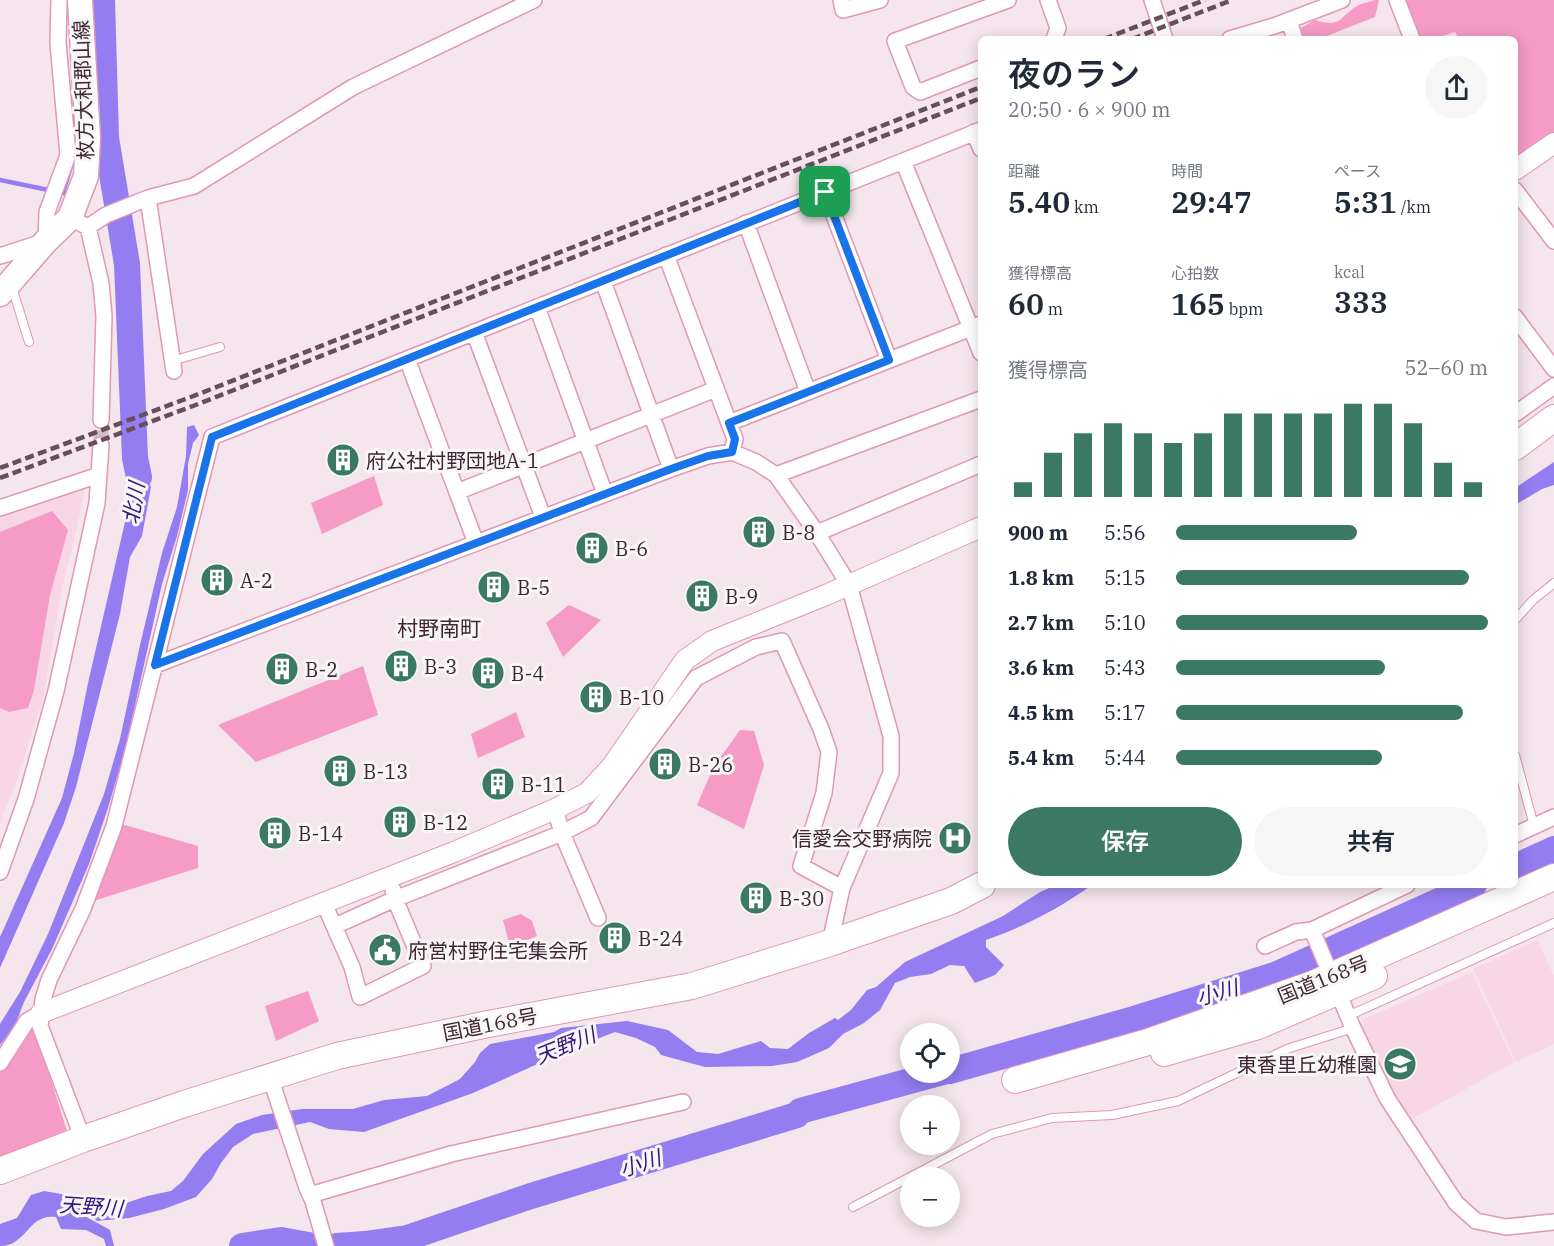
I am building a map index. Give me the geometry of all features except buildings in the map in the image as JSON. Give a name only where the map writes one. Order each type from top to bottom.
[{"type":"highway","points":[[1518,445],[1554,418]]},
{"type":"highway","name":"国道168号","points":[[1016,1086],[1249,1029],[1335,984],[1554,877]]},
{"type":"highway","name":"国道168号","points":[[0,1171],[184,1104],[273,1085],[336,1056],[692,986],[830,943],[951,901],[978,887]]},
{"type":"highway","name":"国道168号","points":[[1335,984],[1554,893]]},
{"type":"main road","name":"枚方大和郡山線","points":[[5,288],[46,241],[79,222],[86,176],[87,147],[80,0]]},
{"type":"street","points":[[0,256],[46,241],[47,212],[68,155],[58,43],[59,0]]},
{"type":"street","points":[[102,420],[104,316],[101,283],[79,222],[194,186],[354,87],[534,0]]},
{"type":"street","points":[[841,0],[843,10],[880,0]]},
{"type":"street","points":[[978,69],[920,92],[913,87],[895,41],[1008,0]]},
{"type":"street","points":[[1048,0],[1058,28],[1055,36]]},
{"type":"street","points":[[1152,0],[1164,36]]},
{"type":"street","points":[[1239,36],[1342,0]]},
{"type":"street","points":[[1397,0],[1411,36]]},
{"type":"street","points":[[1289,20],[1294,36]]},
{"type":"street","points":[[83,1139],[45,1043],[40,1026],[41,1013],[49,980],[83,909],[114,826],[212,437],[978,131]]},
{"type":"street","points":[[1518,169],[1554,143]]},
{"type":"street","points":[[729,423],[976,326],[903,161]]},
{"type":"street","points":[[825,192],[889,360]]},
{"type":"street","points":[[1518,194],[1554,241]]},
{"type":"street","points":[[146,200],[173,366]]},
{"type":"street","points":[[746,223],[808,392]]},
{"type":"street","points":[[666,255],[735,439],[732,452]]},
{"type":"street","points":[[603,281],[671,469]]},
{"type":"street","points":[[537,307],[605,494]]},
{"type":"street","points":[[1518,324],[1554,369]]},
{"type":"street","points":[[474,332],[543,518]]},
{"type":"street","points":[[407,359],[476,543]]},
{"type":"street","points":[[1518,412],[1554,386]]},
{"type":"street","points":[[457,492],[716,389]]},
{"type":"street","points":[[776,475],[978,400]]},
{"type":"street","points":[[0,872],[26,799],[56,691],[97,503],[101,446]]},
{"type":"street","points":[[155,665],[671,469],[708,456],[732,452],[756,462],[776,475],[817,533],[849,585],[891,736],[891,773],[842,888],[830,943]]},
{"type":"street","points":[[817,533],[978,465]]},
{"type":"street","points":[[0,508],[99,475]]},
{"type":"street","points":[[0,1063],[27,1021],[41,1013],[389,877],[555,809],[587,793],[612,766],[685,660],[712,641],[849,585],[978,528]]},
{"type":"street","points":[[335,926],[395,899],[562,833],[591,818],[696,678],[756,648],[782,641],[829,752],[824,794],[801,866],[842,888]]},
{"type":"street","points":[[555,809],[562,833],[598,918]]},
{"type":"street","points":[[1518,834],[1554,817]]},
{"type":"street","points":[[323,901],[352,967],[360,997],[423,966],[395,899],[389,877]]},
{"type":"street","points":[[1265,946],[1296,932],[1312,930],[1401,888]]},
{"type":"street","points":[[1312,930],[1350,1022],[1387,1098],[1456,1203],[1476,1221],[1506,1227],[1554,1222]]},
{"type":"street","points":[[273,1085],[326,1246]]},
{"type":"street","points":[[308,1192],[451,1154],[683,1102]]},
{"type":"lane","points":[[5,288],[29,342]]},
{"type":"lane","points":[[173,366],[220,347]]},
{"type":"lane","points":[[1518,617],[1533,600],[1554,583]]},
{"type":"lane","points":[[1518,766],[1534,826]]},
{"type":"lane","points":[[853,1207],[992,1134],[1052,1118],[1112,1115],[1178,1101],[1350,1022],[1554,923]]},
{"type":"shaded area","points":[[1379,0],[1375,17],[1327,36],[1303,36],[1301,28],[1315,20],[1335,22],[1361,4]]},
{"type":"shaded area","points":[[1404,0],[1554,0],[1554,136],[1518,161],[1518,36],[1457,36],[1455,32],[1443,36],[1417,36]]},
{"type":"shaded area","points":[[374,476],[383,505],[322,534],[311,503]]},
{"type":"shaded area","points":[[85,487],[62,588],[44,695],[15,786],[0,822],[0,517]]},
{"type":"shaded area","points":[[52,511],[68,530],[50,595],[34,690],[28,708],[9,712],[0,708],[0,532]]},
{"type":"shaded area","points":[[569,605],[601,620],[563,657],[546,623]]},
{"type":"shaded area","points":[[363,666],[378,715],[256,762],[218,725]]},
{"type":"shaded area","points":[[516,712],[525,737],[478,758],[471,734]]},
{"type":"shaded area","points":[[740,730],[754,731],[764,765],[744,829],[697,805],[714,766]]},
{"type":"shaded area","points":[[118,823],[198,846],[198,868],[90,902]]},
{"type":"shaded area","points":[[521,914],[532,921],[537,936],[510,947],[503,920]]},
{"type":"shaded area","points":[[1537,940],[1554,976],[1554,1044],[1516,1062],[1473,969]]},
{"type":"shaded area","points":[[1472,972],[1514,1062],[1412,1119],[1385,1089],[1361,1034],[1362,1020]]},
{"type":"shaded area","points":[[308,991],[319,1021],[276,1041],[265,1006]]},
{"type":"shaded area","points":[[34,1026],[67,1131],[0,1157],[0,1071]]},
{"type":"water","points":[[194,425],[199,435],[193,443],[188,464],[188,490],[162,584],[125,750],[108,808],[89,864],[52,949],[24,1002],[15,1026],[0,1045],[0,1024],[20,992],[48,934],[104,794],[120,739],[162,553],[177,507],[186,456],[187,427]]},
{"type":"water","points":[[130,443],[140,443],[140,465],[151,487],[142,536],[130,557],[120,614],[76,787],[64,823],[0,968],[0,937],[62,798],[74,753],[134,483]]},
{"type":"water","points":[[1554,462],[1554,485],[1542,489],[1518,503],[1518,486]]},
{"type":"water","name":"天野川","points":[[1049,888],[1088,888],[1041,916],[986,940],[986,947],[1004,965],[995,975],[975,983],[964,966],[950,965],[931,974],[910,977],[895,983],[880,1010],[864,1023],[843,1034],[829,1048],[797,1062],[772,1066],[705,1067],[661,1055],[655,1047],[615,1032],[473,1093],[364,1132],[329,1129],[310,1122],[253,1134],[233,1147],[212,1179],[196,1197],[164,1209],[129,1218],[97,1221],[91,1215],[83,1215],[110,1230],[114,1246],[106,1246],[104,1239],[86,1230],[61,1229],[56,1217],[47,1217],[33,1224],[16,1241],[0,1246],[0,1224],[17,1218],[31,1195],[44,1191],[112,1203],[126,1203],[171,1191],[183,1181],[203,1154],[236,1124],[262,1115],[302,1109],[353,1109],[384,1100],[427,1096],[460,1079],[490,1044],[554,1032],[561,1028],[627,1021],[668,1030],[697,1052],[718,1054],[761,1041],[770,1048],[788,1049],[809,1033],[835,1018],[838,1020],[851,1010],[867,990],[876,987],[905,962],[1003,916]]},
{"type":"waterway","name":"北川","points":[[102,0],[106,138],[127,264],[135,458],[139,477]]},
{"type":"waterway","points":[[0,180],[63,193],[70,169]]},
{"type":"waterway","name":"小川","points":[[1518,866],[1554,849]]},
{"type":"waterway","name":"小川","points":[[960,1068],[1134,1019],[1275,975],[1467,888]]},
{"type":"waterway","name":"小川","points":[[337,1246],[407,1238],[531,1196],[797,1115],[800,1111],[903,1083]]},
{"type":"waterway","name":"小川","points":[[242,1246],[281,1240],[314,1246]]},
{"type":"tunnel","points":[[101,420],[101,445]]},
{"type":"railway","points":[[1112,36],[1205,0]]},
{"type":"railway","points":[[1140,36],[1232,0]]},
{"type":"railway","points":[[0,468],[191,397],[978,88]]},
{"type":"railway","points":[[0,478],[193,406],[978,99]]},
{"type":"place","name":"府公社村野団地A-1","points":[[343,460]]},
{"type":"place","name":"B-8","points":[[759,532]]},
{"type":"place","name":"B-6","points":[[592,548]]},
{"type":"place","name":"A-2","points":[[217,580]]},
{"type":"place","name":"B-5","points":[[494,587]]},
{"type":"place","name":"B-9","points":[[702,596]]},
{"type":"place","name":"B-3","points":[[401,666]]},
{"type":"place","name":"B-2","points":[[282,669]]},
{"type":"place","name":"B-4","points":[[488,673]]},
{"type":"place","name":"B-10","points":[[596,697]]},
{"type":"place","name":"B-26","points":[[665,764]]},
{"type":"place","name":"B-13","points":[[340,771]]},
{"type":"place","name":"B-11","points":[[498,784]]},
{"type":"place","name":"B-12","points":[[400,822]]},
{"type":"place","name":"B-14","points":[[275,833]]},
{"type":"place","name":"信愛会交野病院","points":[[955,838]]},
{"type":"place","name":"B-30","points":[[756,898]]},
{"type":"place","name":"B-24","points":[[615,938]]},
{"type":"place","name":"府営村野住宅集会所","points":[[385,950]]},
{"type":"place","name":"東香里丘幼稚園","points":[[1400,1064]]},
{"type":"district","name":"村野南町","points":[[439,628]]},
{"type":"route","points":[[825,192],[889,360],[729,423],[735,439],[732,452],[708,456],[671,469],[155,665],[212,437],[825,192]]}]
